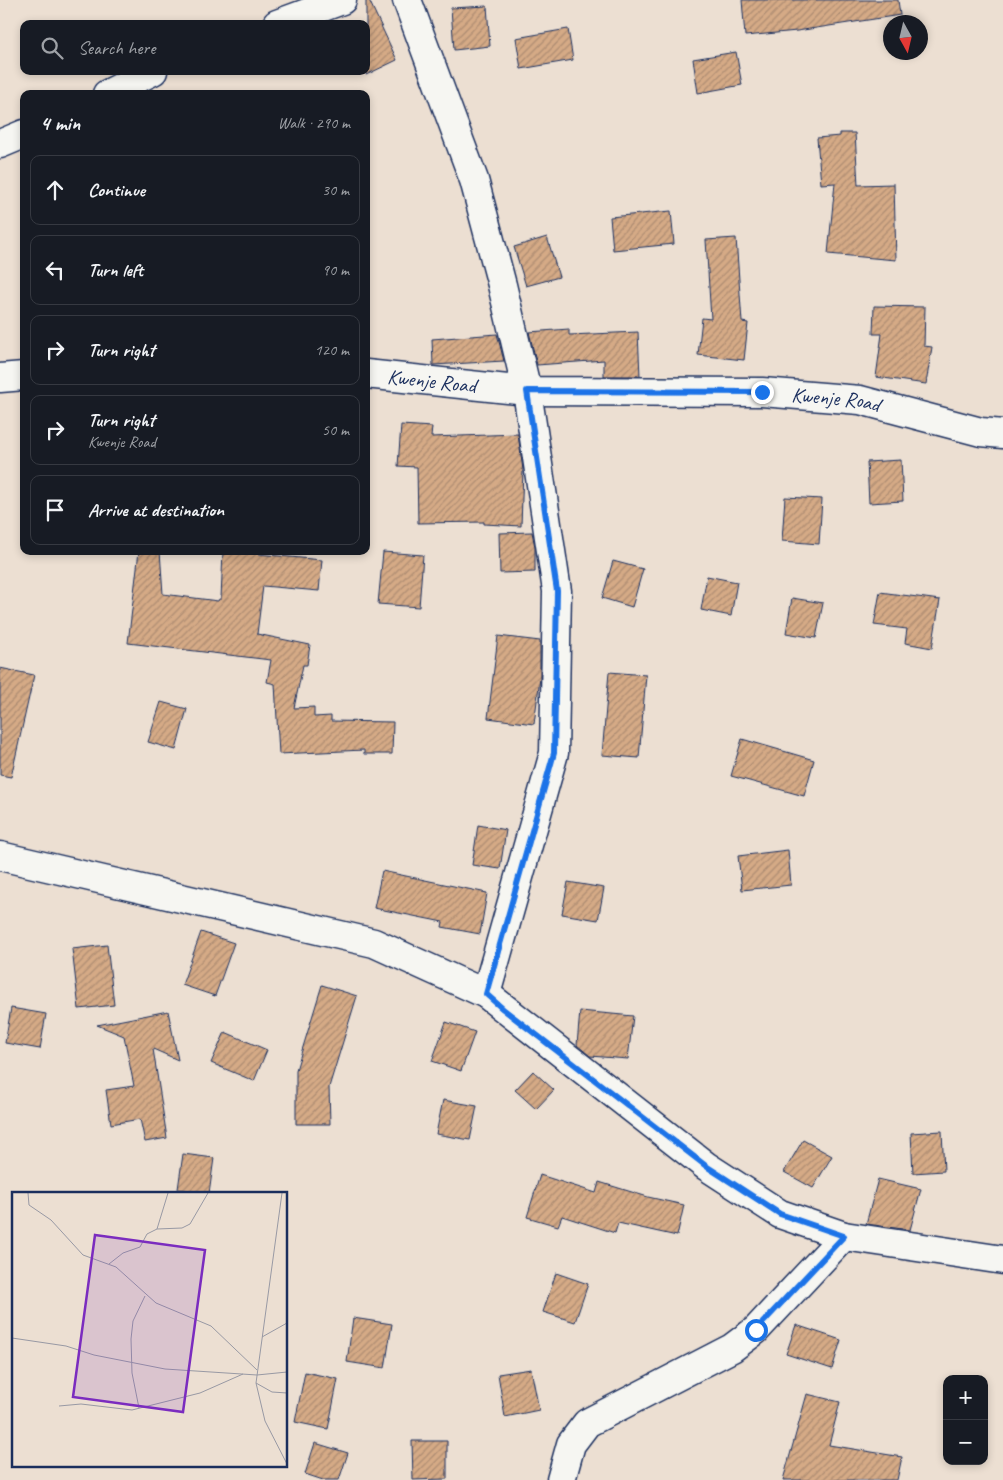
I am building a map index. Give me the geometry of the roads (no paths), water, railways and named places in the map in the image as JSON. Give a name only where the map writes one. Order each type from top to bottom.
[{"type":"street","points":[[288,20],[342,0]]},
{"type":"street","points":[[406,0],[474,180],[502,285],[527,391],[557,591],[554,753],[486,994]]},
{"type":"street","points":[[115,90],[145,75]]},
{"type":"street","points":[[0,144],[20,136]]},
{"type":"street","name":"Kwenje Road","points":[[370,374],[527,391],[762,392],[860,400],[982,432],[1003,434]]},
{"type":"street","points":[[0,378],[20,376]]},
{"type":"street","points":[[0,856],[374,943],[486,994],[706,1166],[780,1214],[844,1236],[1003,1260]]},
{"type":"street","points":[[561,1480],[571,1444],[587,1423],[732,1348],[756,1330],[844,1236]]}]
